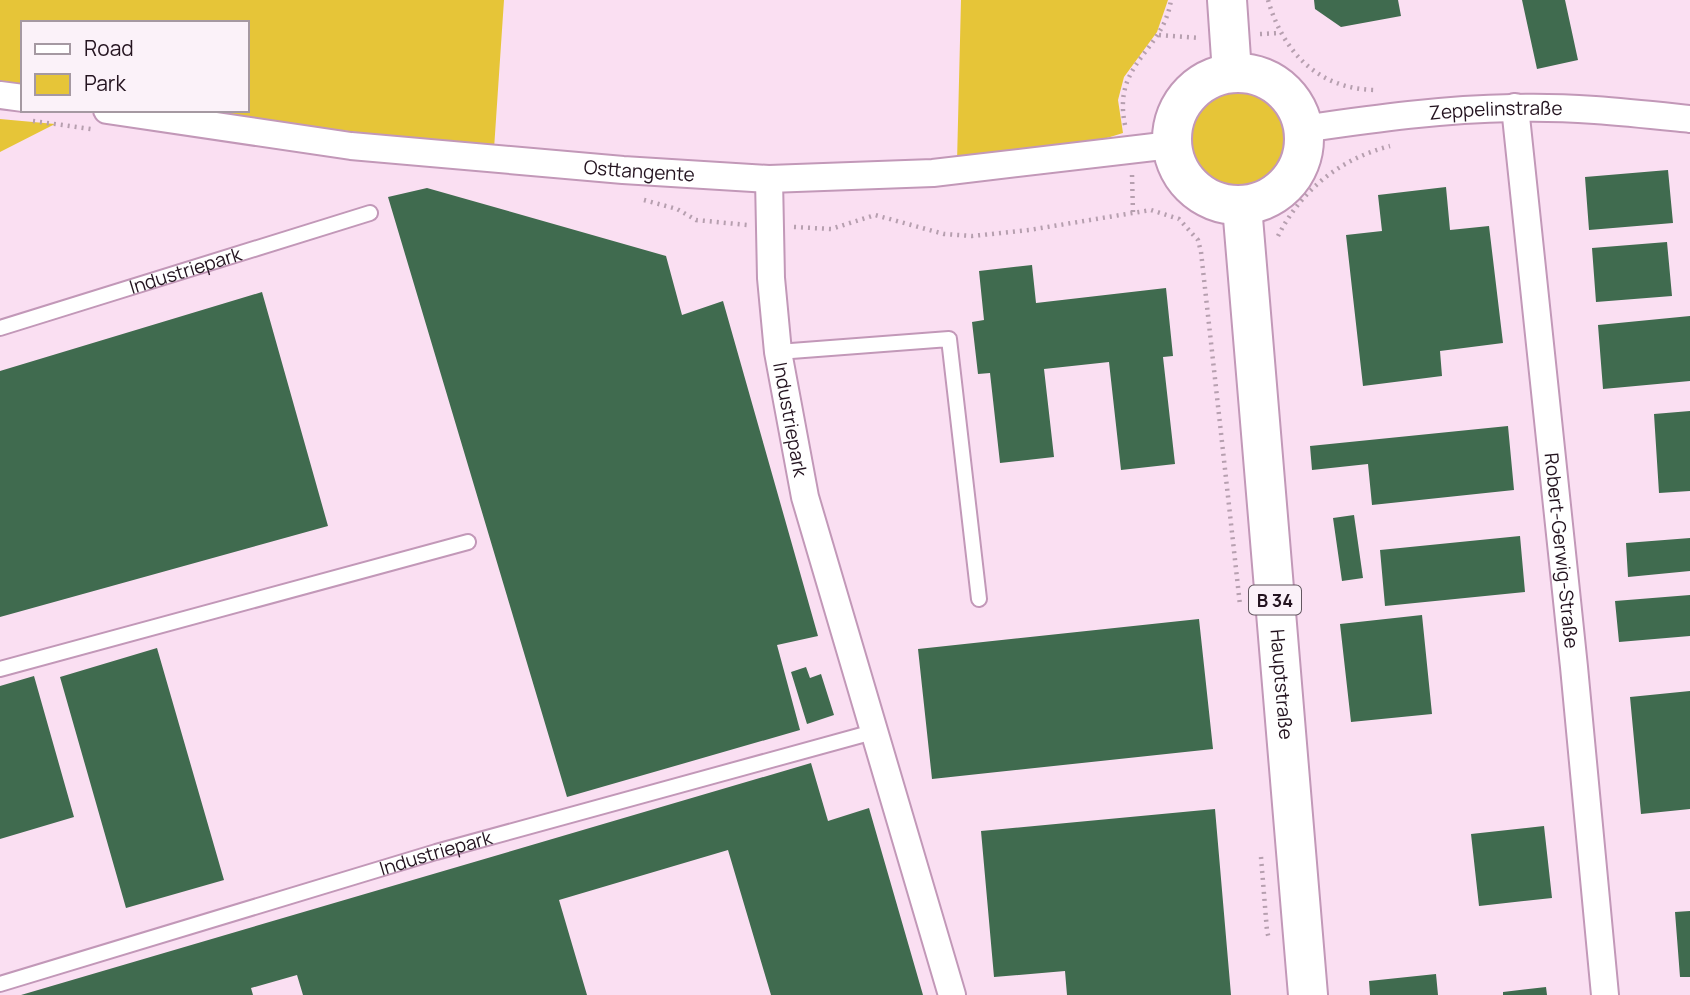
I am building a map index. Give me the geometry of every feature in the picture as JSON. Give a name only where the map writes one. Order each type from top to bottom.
[{"type":"main road","points":[[1227,0],[1232,73]]},
{"type":"main road","points":[[1232,73],[1251,74],[1270,81],[1286,93],[1297,110],[1303,129],[1303,151],[1296,172],[1282,189],[1264,201],[1242,206],[1222,204],[1203,196],[1188,183],[1177,165],[1171,145],[1173,125],[1181,105],[1194,89],[1212,78],[1232,73]]},
{"type":"main road","name":"Hauptstraße","points":[[1242,206],[1308,995]]},
{"type":"street","points":[[0,95],[21,98]]},
{"type":"street","name":"Zeppelinstraße","points":[[1303,129],[1413,114],[1515,107],[1639,113],[1690,119]]},
{"type":"street","name":"Robert-Gerwig-Straße","points":[[1515,107],[1605,995]]},
{"type":"street","name":"Osttangente","points":[[121,112],[351,146],[623,170],[769,179],[933,173],[1171,145]]},
{"type":"street","name":"Industriepark","points":[[769,179],[771,278],[778,352],[805,497],[952,995]]},
{"type":"lane","name":"Industriepark","points":[[0,328],[370,213]]},
{"type":"lane","points":[[778,352],[949,339],[979,599]]},
{"type":"lane","points":[[0,669],[468,542]]},
{"type":"lane","name":"Industriepark","points":[[0,984],[436,852],[873,732]]},
{"type":"path","points":[[1171,0],[1159,35],[1129,73],[1123,90],[1121,102],[1131,150],[1133,213],[1150,210],[1179,219],[1198,240],[1241,612]]},
{"type":"path","points":[[1201,252],[1276,241],[1286,222],[1321,178],[1374,150],[1401,143],[1413,114],[1396,91],[1362,90],[1317,75],[1292,51],[1280,33],[1268,0]]},
{"type":"path","points":[[1261,856],[1266,931],[1271,944]]},
{"type":"green space","points":[[0,0],[504,0],[494,149],[196,112],[248,112],[248,21],[21,21],[21,91],[0,88]]},
{"type":"green space","points":[[961,0],[1168,0],[1157,32],[1124,77],[1118,100],[1123,133],[1068,150],[957,162]]},
{"type":"green space","points":[[1238,92],[1256,96],[1271,106],[1281,121],[1285,139],[1281,157],[1271,172],[1256,182],[1238,186],[1220,182],[1205,172],[1195,157],[1191,139],[1195,121],[1205,106],[1220,96]]},
{"type":"green space","points":[[0,119],[55,124],[0,152]]},
{"type":"building","points":[[1314,0],[1398,0],[1401,16],[1341,27],[1315,9]]},
{"type":"building","points":[[1522,0],[1565,0],[1578,60],[1537,69]]},
{"type":"building","points":[[1668,170],[1673,223],[1589,230],[1585,177]]},
{"type":"building","points":[[1446,187],[1450,230],[1489,226],[1503,343],[1440,351],[1442,376],[1363,386],[1346,235],[1382,231],[1378,195]]},
{"type":"building","points":[[427,188],[666,256],[682,315],[723,301],[818,636],[777,645],[800,730],[567,797],[388,197]]},
{"type":"building","points":[[1667,242],[1672,296],[1596,302],[1592,248]]},
{"type":"building","points":[[1032,265],[1036,303],[1166,288],[1173,356],[1163,357],[1175,464],[1121,470],[1109,362],[1044,369],[1054,457],[1000,463],[990,373],[978,374],[972,322],[984,320],[979,271]]},
{"type":"building","points":[[262,292],[328,526],[0,617],[0,371]]},
{"type":"building","points":[[1690,316],[1690,381],[1603,389],[1598,325]]},
{"type":"building","points":[[1690,411],[1690,491],[1659,493],[1654,414]]},
{"type":"building","points":[[1508,426],[1514,490],[1372,505],[1368,464],[1312,470],[1310,446]]},
{"type":"building","points":[[1354,515],[1363,578],[1342,581],[1333,518]]},
{"type":"building","points":[[1520,536],[1525,592],[1385,606],[1380,550]]},
{"type":"building","points":[[1690,538],[1690,571],[1628,577],[1626,543]]},
{"type":"building","points":[[1690,595],[1690,636],[1619,642],[1615,601]]},
{"type":"building","points":[[1422,615],[1432,714],[1351,722],[1340,624]]},
{"type":"building","points":[[1199,619],[1213,749],[932,779],[918,649]]},
{"type":"building","points":[[157,648],[224,880],[126,908],[60,677]]},
{"type":"building","points":[[806,667],[810,678],[821,674],[834,715],[807,724],[791,672]]},
{"type":"building","points":[[34,676],[74,817],[0,839],[0,686]]},
{"type":"building","points":[[1690,691],[1690,809],[1641,814],[1630,697]]},
{"type":"building","points":[[811,763],[828,821],[869,808],[923,995],[771,995],[728,850],[559,900],[587,995],[303,995],[297,975],[251,988],[253,995],[21,995]]},
{"type":"building","points":[[1215,809],[1231,995],[1067,995],[1065,971],[994,977],[981,831]]},
{"type":"building","points":[[1544,826],[1552,898],[1479,906],[1471,834]]},
{"type":"building","points":[[1690,911],[1690,977],[1680,977],[1675,912]]},
{"type":"building","points":[[1436,974],[1438,995],[1370,995],[1369,981]]},
{"type":"building","points":[[1546,987],[1547,995],[1503,995],[1503,992]]}]
